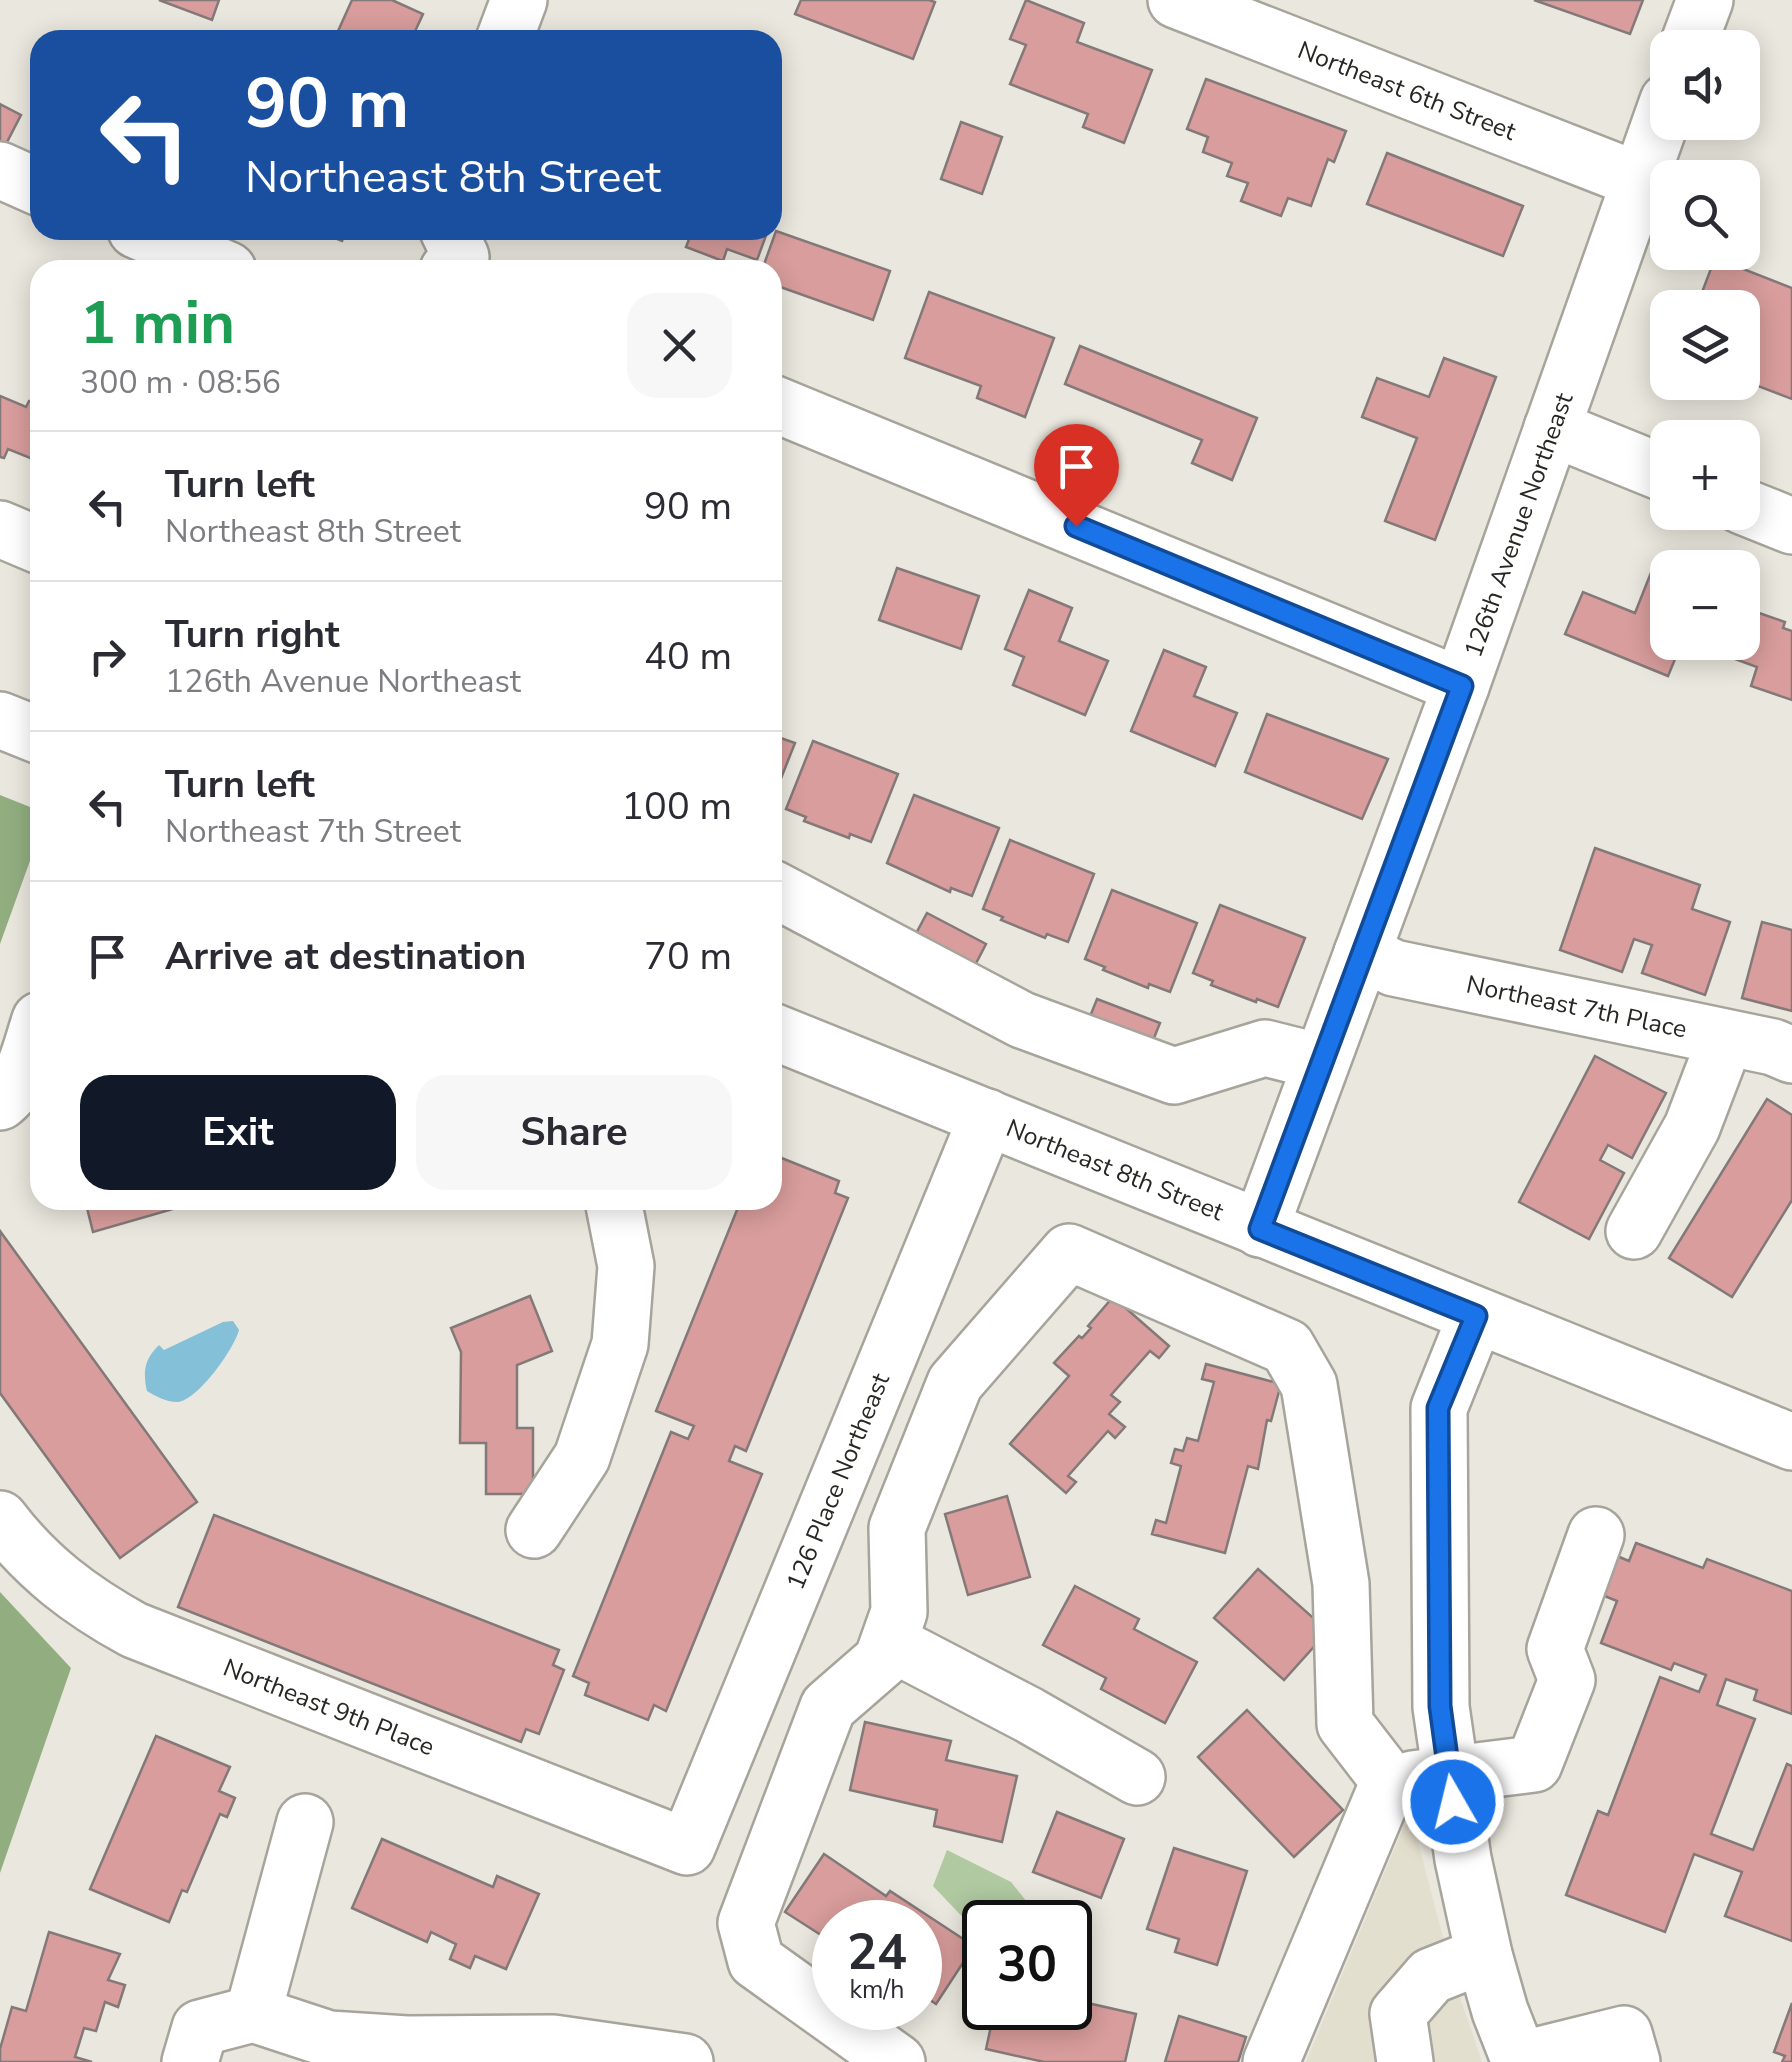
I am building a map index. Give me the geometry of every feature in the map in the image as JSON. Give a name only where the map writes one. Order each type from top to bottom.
[{"type":"street","points":[[508,30],[519,0]]},
{"type":"street","name":"Northeast 6th Street","points":[[1176,0],[1638,180]]},
{"type":"street","points":[[1694,30],[1705,0]]},
{"type":"street","name":"126th Avenue Northeast","points":[[1260,1229],[1462,686],[1653,140]]},
{"type":"street","points":[[0,170],[30,184]]},
{"type":"street","points":[[159,240],[205,260]]},
{"type":"street","points":[[782,407],[1462,686]]},
{"type":"street","points":[[1552,428],[1650,468]]},
{"type":"street","points":[[1760,513],[1792,526]]},
{"type":"street","points":[[0,530],[30,542]]},
{"type":"street","points":[[0,720],[30,732]]},
{"type":"street","points":[[782,893],[1022,1020],[1174,1076],[1265,1048],[1321,1062]]},
{"type":"street","name":"Northeast 7th Place","points":[[1362,954],[1394,968],[1792,1054]]},
{"type":"street","name":"Northeast 8th Street","points":[[782,1035],[1792,1442]]},
{"type":"street","points":[[1634,1231],[1692,1128],[1726,1038]]},
{"type":"street","points":[[16,1094],[30,1047]]},
{"type":"street","name":"126 Place Northeast","points":[[686,1847],[987,1117]]},
{"type":"street","points":[[534,1530],[582,1457],[620,1344],[626,1266],[616,1210]]},
{"type":"street","points":[[897,2062],[756,1962],[746,1923],[828,1707],[882,1660],[899,1612],[897,1528],[956,1383],[1069,1252],[1288,1347],[1309,1385],[1341,1584],[1345,1724],[1389,1781]]},
{"type":"street","points":[[1476,1316],[1438,1408],[1440,1706],[1448,1773],[1484,1955],[1520,2061],[1624,2034],[1632,2062]]},
{"type":"street","name":"Northeast 9th Place","points":[[0,1519],[22,1548],[54,1579],[134,1630],[686,1847]]},
{"type":"street","points":[[1389,1781],[1534,1764],[1567,1680],[1555,1648],[1596,1536]]},
{"type":"street","points":[[888,1642],[1029,1715],[1137,1777]]},
{"type":"street","points":[[1272,2062],[1389,1781]]},
{"type":"street","points":[[254,2014],[304,1822]]},
{"type":"street","points":[[1404,2062],[1398,2014],[1431,1976],[1484,1955]]},
{"type":"street","points":[[190,2062],[200,2028],[254,2014],[325,2050],[406,2044],[553,2043],[686,2062]]},
{"type":"shaded area","points":[[1410,1811],[1454,1980],[1482,2062],[1306,2062]]},
{"type":"green space","points":[[0,795],[30,807],[30,861],[0,944]]},
{"type":"green space","points":[[0,1592],[71,1668],[0,1873]]},
{"type":"green space","points":[[947,1850],[1011,1882],[1025,1900],[962,1900],[962,1916],[933,1886]]},
{"type":"water","points":[[233,1321],[239,1330],[236,1338],[223,1361],[195,1393],[178,1402],[147,1391],[146,1366],[159,1345],[164,1350]]},
{"type":"building","points":[[159,0],[219,0],[212,20]]},
{"type":"building","points":[[352,0],[392,0],[423,14],[416,30],[338,30]]},
{"type":"building","points":[[801,0],[935,2],[913,59],[795,14]]},
{"type":"building","points":[[1026,0],[1084,23],[1077,42],[1152,70],[1124,143],[1083,127],[1088,114],[1010,84],[1026,45],[1010,39]]},
{"type":"building","points":[[1534,0],[1643,0],[1630,34]]},
{"type":"building","points":[[1206,79],[1346,131],[1334,162],[1328,159],[1311,206],[1288,198],[1281,216],[1241,201],[1248,183],[1227,176],[1232,163],[1203,152],[1208,137],[1187,129]]},
{"type":"building","points":[[0,104],[21,115],[6,144],[0,141]]},
{"type":"building","points":[[961,122],[1002,137],[982,194],[941,179]]},
{"type":"building","points":[[1387,153],[1523,206],[1503,256],[1367,204]]},
{"type":"building","points":[[782,233],[890,271],[873,320],[782,288],[782,260],[766,260],[773,240],[782,240]]},
{"type":"building","points":[[689,240],[764,240],[757,260],[727,249],[720,260],[686,247]]},
{"type":"building","points":[[1710,270],[1746,270],[1792,288],[1792,399],[1760,387],[1760,290],[1703,290]]},
{"type":"building","points":[[929,292],[1054,338],[1025,417],[977,398],[981,386],[905,358]]},
{"type":"building","points":[[1080,346],[1257,418],[1232,480],[1192,463],[1202,440],[1065,384]]},
{"type":"building","points":[[1444,358],[1496,377],[1435,540],[1385,521],[1417,438],[1362,417],[1377,378],[1429,397]]},
{"type":"building","points":[[0,396],[26,407],[30,401],[30,458],[8,449],[4,458],[0,457]]},
{"type":"building","points":[[897,568],[979,596],[961,649],[879,620]]},
{"type":"building","points":[[1650,575],[1650,660],[1675,660],[1668,676],[1565,634],[1583,592],[1635,613]]},
{"type":"building","points":[[1029,590],[1072,608],[1059,641],[1108,661],[1085,715],[1013,685],[1024,657],[1005,649]]},
{"type":"building","points":[[1760,613],[1785,622],[1783,628],[1792,631],[1792,700],[1751,686],[1757,667],[1738,660],[1760,660]]},
{"type":"building","points":[[1164,650],[1206,667],[1194,696],[1237,713],[1215,766],[1131,731]]},
{"type":"building","points":[[1267,714],[1388,759],[1362,819],[1245,772]]},
{"type":"building","points":[[782,738],[795,743],[782,776]]},
{"type":"building","points":[[813,741],[898,774],[871,842],[804,821],[806,817],[786,809]]},
{"type":"building","points":[[914,795],[999,828],[972,896],[951,888],[950,892],[887,863]]},
{"type":"building","points":[[1010,840],[1094,874],[1068,942],[1047,934],[1045,938],[983,909]]},
{"type":"building","points":[[1595,848],[1700,885],[1692,909],[1730,922],[1705,995],[1642,973],[1652,945],[1634,939],[1622,972],[1560,950]]},
{"type":"building","points":[[1112,890],[1197,923],[1170,992],[1149,984],[1148,988],[1085,959]]},
{"type":"building","points":[[1220,905],[1305,938],[1278,1007],[1211,985],[1213,981],[1193,973]]},
{"type":"building","points":[[927,913],[986,944],[971,973],[912,941]]},
{"type":"building","points":[[1762,922],[1792,930],[1792,1011],[1742,998]]},
{"type":"building","points":[[1097,999],[1160,1023],[1148,1053],[1085,1029]]},
{"type":"building","points":[[1595,1056],[1666,1093],[1632,1158],[1608,1145],[1600,1160],[1624,1173],[1589,1239],[1519,1202]]},
{"type":"building","points":[[1767,1099],[1792,1115],[1792,1200],[1732,1297],[1669,1258]]},
{"type":"building","points":[[782,1158],[839,1181],[835,1193],[848,1198],[746,1451],[735,1446],[729,1461],[762,1474],[666,1711],[654,1705],[648,1720],[585,1695],[589,1683],[573,1676],[671,1432],[688,1439],[694,1426],[656,1411],[737,1210],[782,1210]]},
{"type":"building","points":[[88,1210],[169,1210],[93,1232]]},
{"type":"building","points":[[0,1231],[197,1502],[120,1558],[0,1393]]},
{"type":"building","points":[[530,1296],[552,1351],[517,1365],[517,1428],[533,1428],[533,1494],[486,1494],[486,1443],[460,1443],[461,1352],[451,1328]]},
{"type":"building","points":[[1113,1297],[1169,1346],[1159,1358],[1150,1351],[1111,1395],[1120,1402],[1109,1414],[1125,1427],[1115,1438],[1108,1431],[1068,1476],[1076,1482],[1066,1493],[1010,1444],[1069,1376],[1054,1363],[1091,1328],[1088,1326]]},
{"type":"building","points":[[1206,1364],[1281,1384],[1271,1421],[1267,1420],[1258,1469],[1248,1466],[1225,1553],[1152,1534],[1156,1520],[1166,1523],[1181,1466],[1171,1463],[1175,1449],[1183,1451],[1187,1438],[1198,1441],[1214,1382],[1202,1379]]},
{"type":"building","points":[[1007,1496],[1030,1577],[968,1595],[945,1514]]},
{"type":"building","points":[[214,1515],[559,1650],[553,1665],[564,1670],[539,1734],[526,1729],[521,1742],[178,1607]]},
{"type":"building","points":[[1636,1543],[1703,1568],[1707,1559],[1792,1591],[1792,1714],[1754,1700],[1757,1690],[1726,1679],[1717,1705],[1755,1719],[1711,1834],[1753,1850],[1787,1764],[1792,1766],[1792,1941],[1725,1916],[1742,1872],[1694,1854],[1665,1932],[1566,1895],[1598,1811],[1608,1815],[1660,1677],[1699,1692],[1706,1675],[1674,1663],[1671,1670],[1601,1643],[1617,1601],[1602,1595],[1617,1556],[1629,1561]]},
{"type":"building","points":[[1258,1569],[1328,1631],[1284,1680],[1214,1618]]},
{"type":"building","points":[[1075,1586],[1139,1619],[1134,1629],[1197,1662],[1165,1723],[1101,1689],[1106,1678],[1043,1645]]},
{"type":"building","points":[[1247,1710],[1343,1810],[1294,1857],[1198,1757]]},
{"type":"building","points":[[865,1722],[951,1741],[946,1760],[1017,1776],[1002,1842],[934,1826],[937,1810],[850,1790]]},
{"type":"building","points":[[156,1736],[230,1767],[219,1791],[235,1798],[227,1817],[220,1814],[187,1892],[182,1890],[169,1922],[90,1889]]},
{"type":"building","points":[[1057,1812],[1124,1839],[1101,1898],[1033,1872]]},
{"type":"building","points":[[382,1839],[493,1887],[497,1876],[539,1894],[506,1969],[475,1956],[470,1968],[450,1959],[456,1944],[431,1932],[427,1942],[352,1908]]},
{"type":"building","points":[[1174,1848],[1247,1871],[1217,1965],[1175,1952],[1179,1939],[1147,1929]]},
{"type":"building","points":[[824,1854],[886,1896],[890,1891],[904,1900],[812,1900],[812,1929],[785,1912]]},
{"type":"building","points":[[942,1925],[962,1938],[962,1964],[942,1995]]},
{"type":"building","points":[[49,1932],[120,1954],[108,1980],[125,1985],[118,2007],[105,2002],[96,2031],[84,2028],[75,2057],[92,2062],[0,2062],[12,2007],[26,2011]]},
{"type":"building","points":[[1792,2003],[1792,2062],[1782,2062],[1785,2056],[1774,2052]]},
{"type":"building","points":[[1092,2004],[1136,2014],[1125,2062],[1044,2062],[986,2049],[990,2030],[1092,2030]]},
{"type":"building","points":[[1179,2016],[1246,2037],[1238,2062],[1165,2062]]},
{"type":"route","points":[[1076,526],[1462,686],[1260,1229],[1476,1316],[1438,1408],[1440,1706],[1453,1802]]}]
